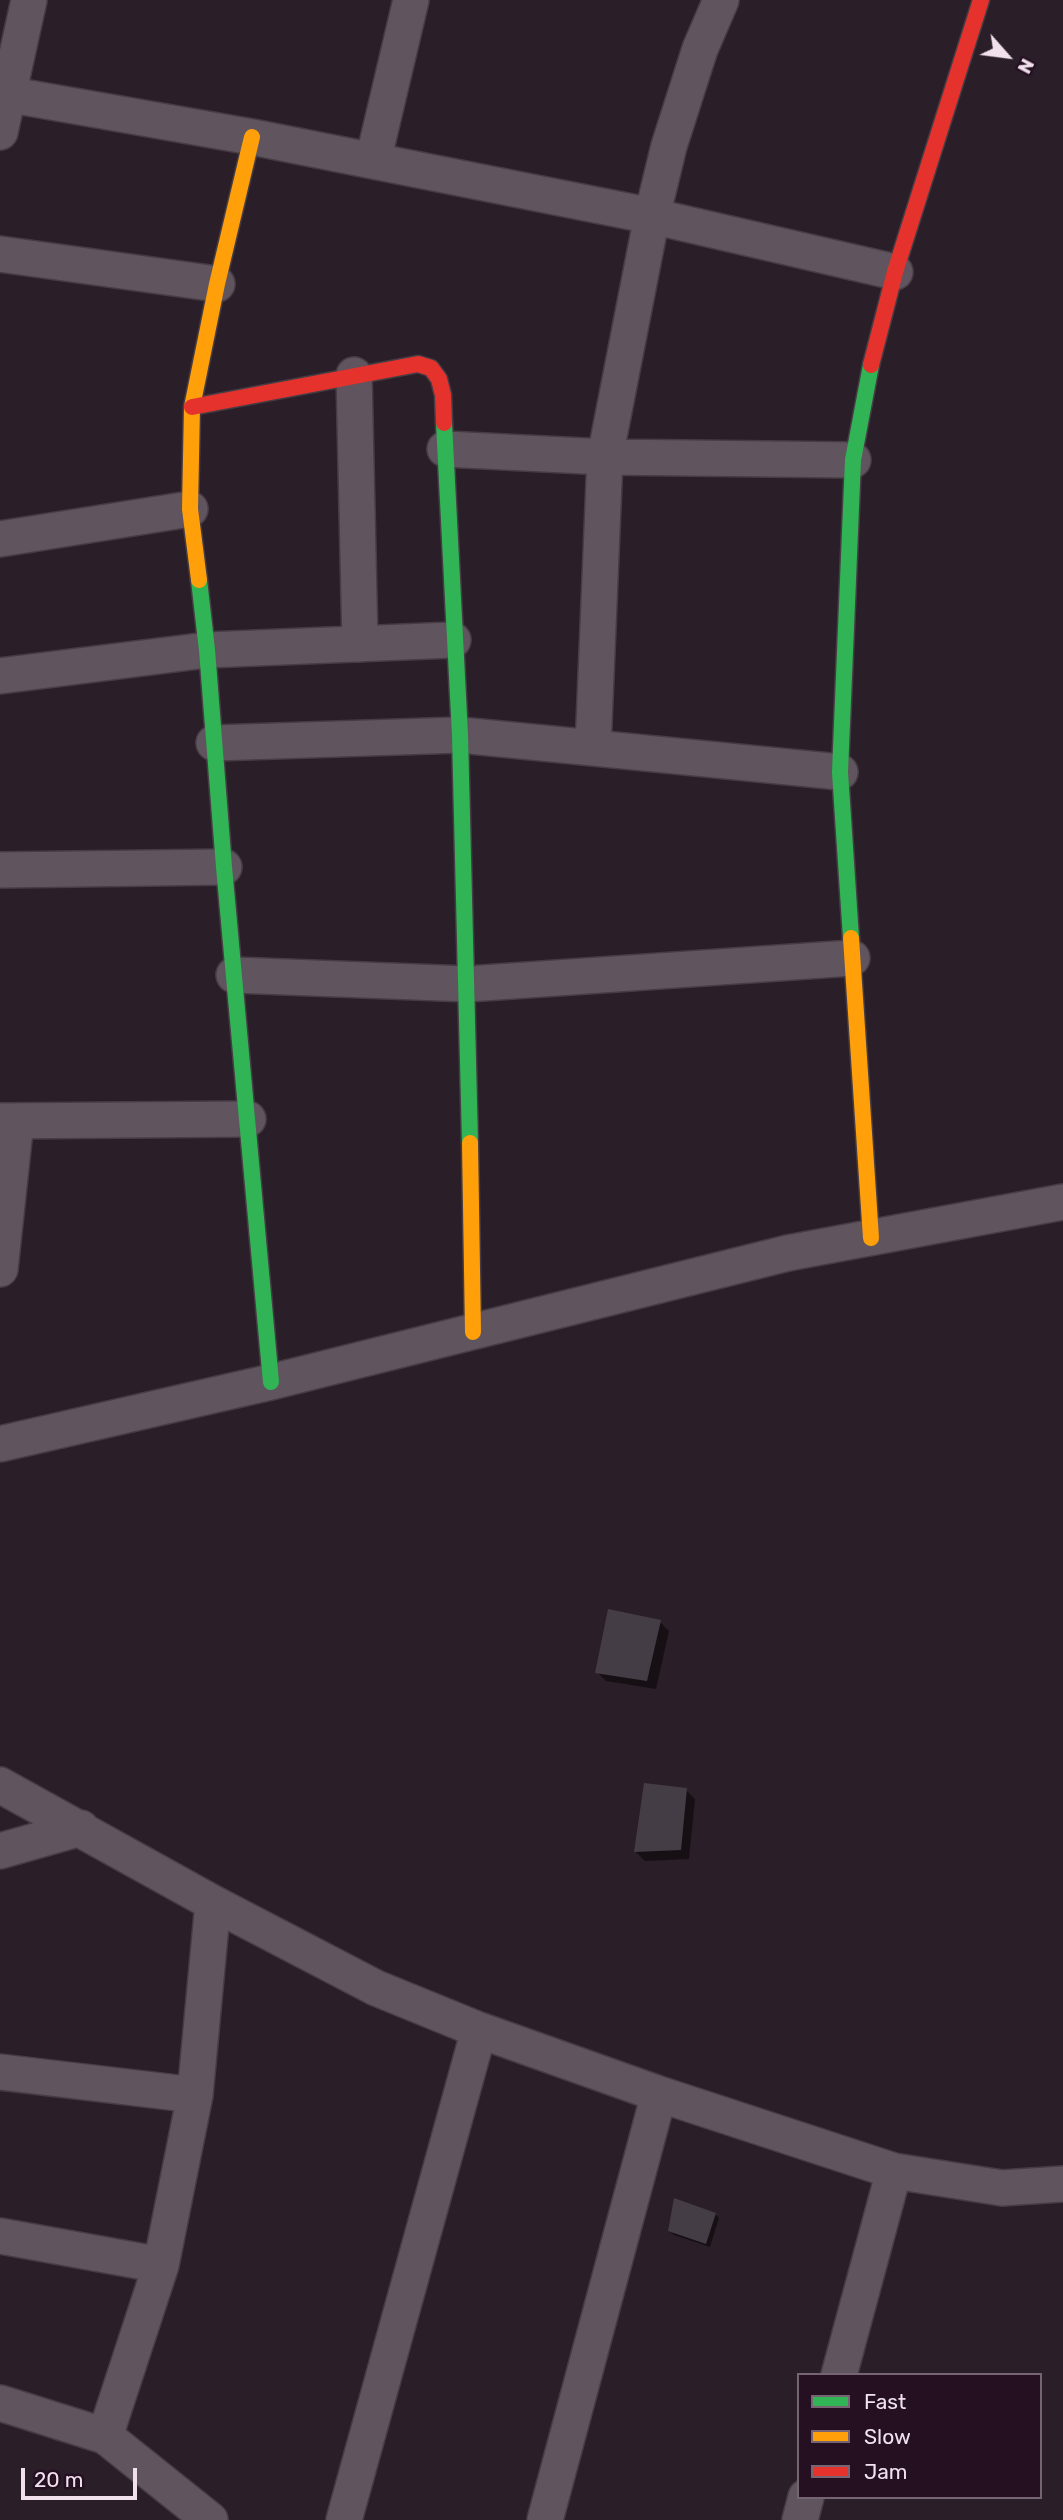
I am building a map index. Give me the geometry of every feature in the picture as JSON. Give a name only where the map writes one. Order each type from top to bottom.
[{"type":"street","points":[[0,132],[5,93],[29,0]]},
{"type":"street","points":[[373,161],[411,0]]},
{"type":"street","points":[[593,748],[605,457],[652,216],[669,146],[700,49],[722,0]]},
{"type":"street","points":[[871,1238],[840,772],[853,460],[874,351],[895,272],[981,0]]},
{"type":"street","points":[[5,93],[252,137],[652,216],[895,272]]},
{"type":"street","points":[[252,137],[217,284],[192,407],[191,509],[207,650],[271,1382]]},
{"type":"street","points":[[0,254],[217,284]]},
{"type":"street","points":[[192,407],[418,364],[431,368],[439,379],[443,395],[453,640],[460,735],[468,984],[473,1332]]},
{"type":"street","points":[[355,375],[360,644]]},
{"type":"street","points":[[445,449],[605,457],[853,460]]},
{"type":"street","points":[[0,539],[191,509]]},
{"type":"street","points":[[0,676],[207,650],[453,640]]},
{"type":"street","points":[[214,743],[460,735],[840,772]]},
{"type":"street","points":[[0,870],[224,867]]},
{"type":"street","points":[[234,975],[468,984],[852,958]]},
{"type":"street","points":[[0,1269],[8,1121],[248,1119]]},
{"type":"street","points":[[0,1444],[271,1382],[788,1253],[1063,1202]]},
{"type":"street","points":[[0,1785],[213,1903],[376,1988],[478,2030],[659,2094],[894,2171],[1002,2188],[1063,2184]]},
{"type":"street","points":[[0,1851],[81,1828]]},
{"type":"street","points":[[105,2436],[161,2265],[195,2095],[213,1903]]},
{"type":"street","points":[[344,2520],[478,2030]]},
{"type":"street","points":[[0,2072],[195,2095]]},
{"type":"street","points":[[545,2520],[659,2094]]},
{"type":"street","points":[[840,2373],[894,2171]]},
{"type":"street","points":[[0,2236],[161,2265]]},
{"type":"street","points":[[0,2403],[105,2436],[210,2520]]},
{"type":"street","points":[[800,2520],[805,2499]]},
{"type":"building","points":[[608,1609],[661,1620],[647,1681],[595,1673]]},
{"type":"building","points":[[644,1783],[687,1788],[681,1850],[634,1852]]},
{"type":"building","points":[[674,2198],[716,2213],[706,2244],[668,2231]]},
{"type":"traffic: fast","points":[[851,938],[840,772],[853,460],[871,365]]},
{"type":"traffic: fast","points":[[444,423],[460,735],[470,1143]]},
{"type":"traffic: fast","points":[[199,580],[271,1382]]},
{"type":"traffic: slow","points":[[199,580],[190,509],[192,407],[217,284],[252,137]]},
{"type":"traffic: slow","points":[[851,938],[871,1238]]},
{"type":"traffic: slow","points":[[470,1143],[473,1332]]},
{"type":"traffic: jam","points":[[871,365],[895,272],[981,0]]},
{"type":"traffic: jam","points":[[192,407],[418,364],[431,368],[439,379],[443,395],[444,423]]}]
